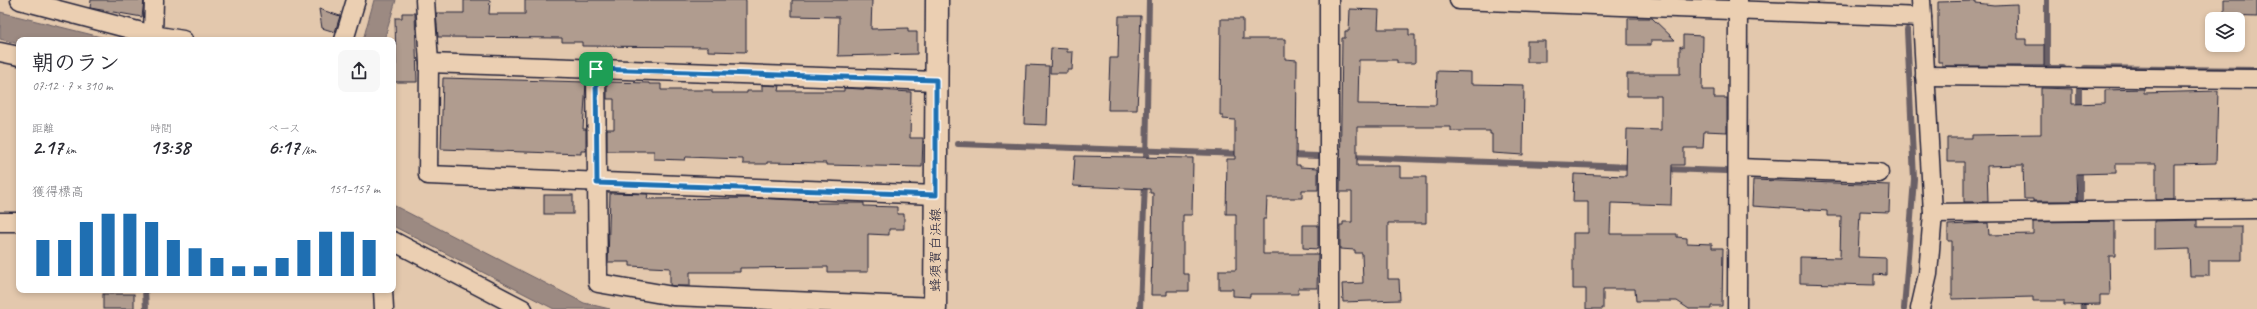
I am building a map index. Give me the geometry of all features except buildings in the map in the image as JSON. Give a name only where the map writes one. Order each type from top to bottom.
[{"type":"main road","name":"蜂須賀白浜線","points":[[935,308],[937,0]]},
{"type":"street","points":[[20,0],[165,37]]},
{"type":"street","points":[[153,35],[154,0]]},
{"type":"street","points":[[345,37],[356,0]]},
{"type":"street","points":[[425,0],[429,63],[428,175],[597,183],[936,195]]},
{"type":"street","points":[[1328,0],[1329,309]]},
{"type":"street","points":[[1459,0],[1921,8],[1933,213],[1928,274],[1920,309]]},
{"type":"street","points":[[1737,309],[1738,5]]},
{"type":"street","points":[[0,52],[16,55]]},
{"type":"street","points":[[429,63],[936,80]]},
{"type":"street","points":[[596,69],[598,283],[673,296],[935,308]]},
{"type":"street","points":[[1925,76],[2257,79]]},
{"type":"street","points":[[1738,168],[1879,174]]},
{"type":"street","points":[[1933,213],[2257,209]]},
{"type":"street","points":[[0,222],[16,222]]},
{"type":"street","points":[[396,243],[523,309]]},
{"type":"street","points":[[383,293],[384,309]]},
{"type":"shaded area","points":[[374,0],[396,0],[385,37],[364,37]]},
{"type":"shaded area","points":[[0,12],[101,37],[16,37],[16,43],[0,39]]},
{"type":"shaded area","points":[[396,207],[584,303],[610,309],[554,309],[396,228]]},
{"type":"waterway","points":[[1146,164],[1149,0]]},
{"type":"waterway","points":[[2047,0],[2047,68],[2063,68]]},
{"type":"waterway","points":[[1904,309],[1914,179],[1907,30]]},
{"type":"waterway","points":[[2085,68],[2257,70]]},
{"type":"waterway","points":[[2079,82],[2079,111]]},
{"type":"waterway","points":[[958,144],[1242,154]]},
{"type":"waterway","points":[[1289,155],[1318,156]]},
{"type":"waterway","points":[[1349,157],[1633,167]]},
{"type":"waterway","points":[[2080,166],[2080,204]]},
{"type":"waterway","points":[[1664,169],[1727,171]]},
{"type":"waterway","points":[[1140,308],[1145,182]]},
{"type":"waterway","points":[[145,293],[146,309]]},
{"type":"waterway","points":[[2082,297],[2083,309]]},
{"type":"route","points":[[596,69],[936,80],[936,195],[597,183],[596,69]]}]
